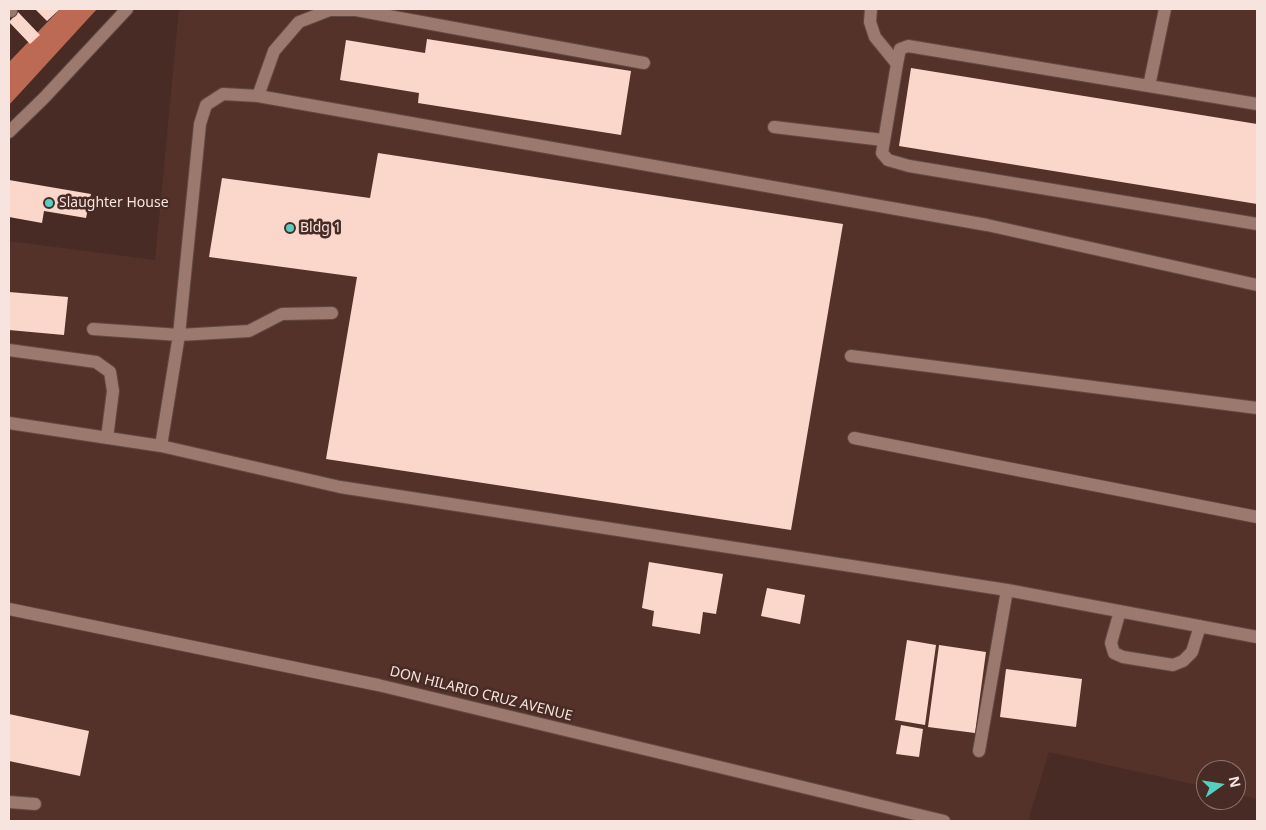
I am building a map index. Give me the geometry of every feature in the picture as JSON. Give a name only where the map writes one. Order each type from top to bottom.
[{"type":"street","points":[[9,132],[44,98],[127,9]]},
{"type":"street","points":[[258,96],[274,51],[299,22],[330,9],[356,10],[644,63]]},
{"type":"street","points":[[871,9],[870,22],[875,37],[897,64]]},
{"type":"street","points":[[1150,86],[1165,9]]},
{"type":"street","points":[[1257,104],[908,46],[900,50],[882,152],[888,160],[909,166],[1257,224]]},
{"type":"street","points":[[160,446],[179,335],[200,124],[206,105],[223,94],[258,96],[987,225],[1257,285]]},
{"type":"street","points":[[774,127],[884,140]]},
{"type":"street","points":[[93,329],[179,335],[248,331],[282,314],[332,313]]},
{"type":"street","points":[[9,350],[96,362],[110,372],[113,391],[107,438]]},
{"type":"street","points":[[851,356],[1257,408]]},
{"type":"street","points":[[9,423],[160,446],[340,487],[1007,590],[1257,637]]},
{"type":"street","points":[[854,438],[1257,517]]},
{"type":"street","points":[[979,751],[1007,590]]},
{"type":"street","name":"DON HILARIO CRUZ AVENUE","points":[[9,609],[378,685],[944,821]]},
{"type":"street","points":[[1120,611],[1111,644],[1114,653],[1123,657],[1173,665],[1183,661],[1192,652],[1200,626]]},
{"type":"street","points":[[9,802],[35,804]]},
{"type":"shaded area","points":[[60,9],[97,9],[9,105],[9,62]]},
{"type":"shaded area","points":[[179,9],[1257,9],[1257,799],[1246,796],[1246,760],[1196,760],[1196,785],[1049,752],[1028,821],[9,821],[9,241],[155,260]]},
{"type":"building","points":[[35,9],[60,9],[47,21]]},
{"type":"building","points":[[18,12],[40,35],[30,44],[9,22]]},
{"type":"building","points":[[427,39],[631,71],[621,135],[418,103],[419,93],[340,80],[346,40],[425,53]]},
{"type":"building","points":[[911,68],[1257,124],[1257,204],[899,146]]},
{"type":"building","points":[[378,153],[843,224],[791,530],[326,459],[357,277],[209,257],[222,178],[370,198]]},
{"type":"building","name":"Slaughter House","points":[[9,180],[91,194],[86,218],[44,211],[42,223],[9,217]]},
{"type":"building","points":[[9,292],[68,297],[64,335],[9,330]]},
{"type":"building","points":[[649,562],[723,574],[716,614],[703,612],[700,634],[652,626],[654,611],[642,608]]},
{"type":"building","points":[[767,588],[805,595],[800,624],[761,616]]},
{"type":"building","points":[[907,640],[936,645],[925,725],[895,720]]},
{"type":"building","points":[[939,645],[986,652],[975,733],[928,727]]},
{"type":"building","points":[[1006,669],[1082,679],[1076,727],[1000,717]]},
{"type":"building","points":[[9,714],[89,731],[80,776],[9,761]]},
{"type":"building","points":[[901,725],[923,729],[919,757],[896,754]]},
{"type":"place","name":"Slaughter House","points":[[49,203]]},
{"type":"place","name":"Bldg 1","points":[[290,228]]}]
